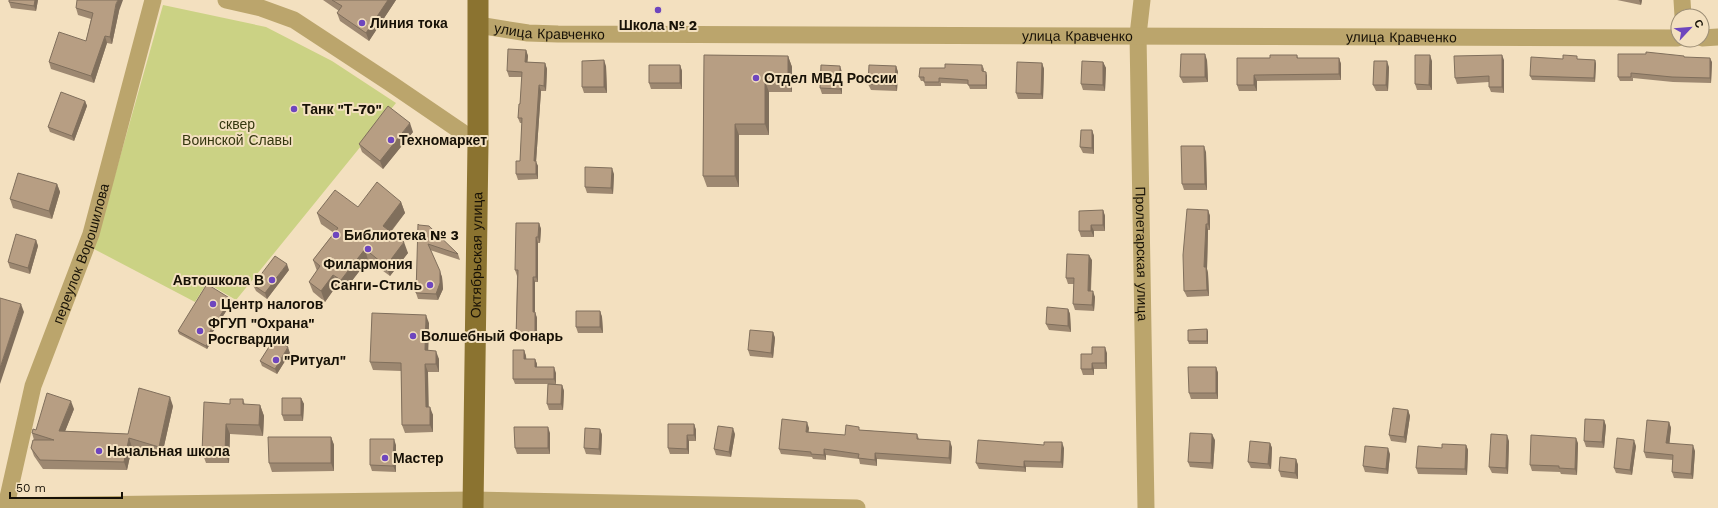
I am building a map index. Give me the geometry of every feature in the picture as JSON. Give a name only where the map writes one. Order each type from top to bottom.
[{"type":"main road","name":"Октябрьская улица","points":[[473,504],[478,143],[478,0]]},
{"type":"street","name":"переулок Ворошилова","points":[[3,506],[33,386],[91,234],[153,0]]},
{"type":"street","points":[[226,0],[261,8],[294,20],[478,143]]},
{"type":"street","name":"Пролетарская улица","points":[[1142,0],[1138,35],[1146,508]]},
{"type":"street","name":"улица Кравченко","points":[[478,25],[528,33],[558,34],[1670,38]]},
{"type":"street","points":[[3,506],[473,504],[857,508]]},
{"type":"green space","name":"сквер Воинской Славы","points":[[163,5],[266,27],[332,61],[396,103],[236,300],[207,283],[195,302],[94,249]]},
{"type":"building","points":[[9,0],[35,0],[34,6],[9,2]]},
{"type":"building","points":[[77,0],[118,0],[110,37],[105,36],[91,76],[49,62],[59,32],[86,41],[93,13],[76,8]]},
{"type":"building","points":[[332,0],[388,0],[366,33],[337,13],[342,6]]},
{"type":"building","points":[[508,49],[526,50],[525,62],[545,63],[544,86],[539,85],[534,161],[536,161],[536,174],[516,174],[516,161],[520,161],[522,118],[518,118],[522,72],[507,71]]},
{"type":"building","points":[[1646,52],[1684,57],[1710,58],[1710,78],[1672,77],[1631,73],[1631,77],[1618,77],[1618,54],[1646,54]]},
{"type":"building","points":[[1181,54],[1205,54],[1205,77],[1180,77]]},
{"type":"building","points":[[704,55],[788,56],[788,81],[765,81],[765,124],[735,124],[735,176],[703,176]]},
{"type":"building","points":[[1270,55],[1297,55],[1297,58],[1339,58],[1339,74],[1254,75],[1254,85],[1237,85],[1237,58],[1270,58]]},
{"type":"building","points":[[1415,55],[1430,55],[1429,85],[1415,84]]},
{"type":"building","points":[[1502,55],[1502,87],[1489,87],[1489,76],[1455,78],[1454,56]]},
{"type":"building","points":[[1563,55],[1577,56],[1577,59],[1595,60],[1594,78],[1530,76],[1531,57],[1563,59]]},
{"type":"building","points":[[604,60],[604,87],[582,87],[582,61]]},
{"type":"building","points":[[1082,61],[1103,62],[1103,85],[1081,84]]},
{"type":"building","points":[[1374,61],[1387,61],[1386,85],[1373,85]]},
{"type":"building","points":[[1017,62],[1042,63],[1041,94],[1016,93]]},
{"type":"building","points":[[945,64],[982,65],[982,71],[986,72],[986,85],[968,85],[968,80],[939,78],[939,82],[924,82],[924,77],[919,77],[920,68],[945,68]]},
{"type":"building","points":[[649,65],[680,65],[680,83],[649,83]]},
{"type":"building","points":[[821,65],[840,66],[840,89],[820,88]]},
{"type":"building","points":[[869,65],[896,66],[895,85],[868,84]]},
{"type":"building","points":[[61,92],[85,101],[72,136],[48,127]]},
{"type":"building","points":[[388,106],[410,123],[380,161],[359,144]]},
{"type":"building","points":[[1081,130],[1092,130],[1092,148],[1080,147]]},
{"type":"building","points":[[1181,146],[1204,146],[1205,184],[1182,184]]},
{"type":"building","points":[[585,167],[612,168],[611,188],[585,187]]},
{"type":"building","points":[[18,173],[57,184],[49,211],[10,199]]},
{"type":"building","name":"Филармония","points":[[377,182],[401,202],[383,226],[404,242],[386,266],[365,249],[341,280],[333,275],[321,291],[309,282],[320,266],[313,260],[338,228],[317,213],[335,190],[358,207]]},
{"type":"building","points":[[1187,209],[1208,210],[1204,267],[1206,267],[1207,290],[1184,291],[1183,255]]},
{"type":"building","points":[[1103,210],[1103,225],[1091,225],[1091,231],[1079,231],[1079,211]]},
{"type":"building","points":[[516,223],[539,223],[538,237],[536,237],[536,277],[533,277],[535,336],[516,336],[518,270],[515,270]]},
{"type":"building","points":[[418,224],[429,226],[458,254],[428,244],[440,271],[440,283],[436,294],[416,293]]},
{"type":"building","points":[[16,234],[36,240],[28,268],[8,262]]},
{"type":"building","points":[[1067,254],[1089,255],[1088,291],[1093,291],[1092,305],[1073,304],[1074,278],[1066,278]]},
{"type":"building","points":[[275,256],[287,264],[265,293],[253,285]]},
{"type":"building","points":[[207,284],[231,299],[209,333],[212,336],[206,346],[178,331]]},
{"type":"building","points":[[0,298],[21,304],[0,368]]},
{"type":"building","points":[[1047,307],[1068,309],[1068,326],[1046,324]]},
{"type":"building","points":[[576,311],[600,311],[600,327],[576,327]]},
{"type":"building","points":[[372,313],[426,315],[425,350],[436,351],[436,364],[425,364],[426,407],[430,407],[430,425],[402,425],[401,363],[370,362]]},
{"type":"building","points":[[1207,329],[1207,341],[1188,341],[1188,330]]},
{"type":"building","points":[[750,330],[773,332],[771,353],[748,350]]},
{"type":"building","name":"\"Ритуал\"","points":[[274,339],[288,347],[275,369],[260,361]]},
{"type":"building","points":[[1092,347],[1105,347],[1105,363],[1092,363],[1092,369],[1081,369],[1081,354],[1092,354]]},
{"type":"building","points":[[513,350],[524,350],[524,359],[535,359],[535,367],[554,367],[554,379],[513,379]]},
{"type":"building","points":[[1188,367],[1216,367],[1216,393],[1189,393]]},
{"type":"building","points":[[548,384],[562,385],[561,404],[547,404]]},
{"type":"building","points":[[139,388],[170,397],[159,447],[129,438],[124,462],[40,460],[31,448],[33,440],[54,440],[32,433],[33,429],[36,430],[47,393],[71,401],[59,431],[128,434]]},
{"type":"building","points":[[282,398],[301,398],[301,415],[282,415]]},
{"type":"building","points":[[230,399],[243,399],[243,404],[260,405],[259,425],[226,424],[225,453],[202,452],[204,402],[230,404]]},
{"type":"building","points":[[1393,408],[1408,410],[1404,437],[1389,435]]},
{"type":"building","points":[[782,419],[807,422],[806,432],[845,435],[846,425],[859,427],[859,430],[917,434],[917,439],[950,441],[949,458],[875,453],[875,460],[858,458],[859,454],[824,449],[824,455],[811,454],[811,452],[779,449]]},
{"type":"building","points":[[1585,419],[1604,420],[1602,442],[1584,441]]},
{"type":"building","points":[[1647,420],[1669,422],[1666,443],[1693,445],[1691,474],[1672,472],[1673,455],[1644,452]]},
{"type":"building","points":[[668,424],[694,424],[694,435],[687,435],[687,449],[668,448]]},
{"type":"building","points":[[718,426],[733,428],[729,452],[714,449]]},
{"type":"building","points":[[514,427],[548,427],[548,448],[515,448]]},
{"type":"building","points":[[585,428],[600,429],[599,449],[584,448]]},
{"type":"building","points":[[1190,433],[1212,434],[1211,463],[1188,462]]},
{"type":"building","points":[[1491,434],[1507,435],[1506,468],[1489,467]]},
{"type":"building","points":[[1531,435],[1576,438],[1575,469],[1559,468],[1559,466],[1530,465]]},
{"type":"building","points":[[268,437],[331,437],[331,463],[269,463]]},
{"type":"building","points":[[1617,438],[1634,440],[1630,470],[1614,468]]},
{"type":"building","points":[[370,439],[394,439],[393,466],[370,465]]},
{"type":"building","points":[[978,440],[1044,445],[1044,442],[1062,442],[1061,462],[1024,461],[1024,467],[976,463]]},
{"type":"building","points":[[1250,441],[1270,443],[1268,464],[1248,462]]},
{"type":"building","points":[[1442,444],[1466,445],[1465,469],[1416,468],[1418,446],[1442,448]]},
{"type":"building","points":[[1365,446],[1388,448],[1386,469],[1363,466]]},
{"type":"building","points":[[1280,457],[1296,459],[1295,473],[1279,471]]},
{"type":"place","name":"Школа № 2","points":[[658,10]]},
{"type":"place","name":"Линия тока","points":[[362,23]]},
{"type":"place","name":"Отдел МВД России","points":[[756,78]]},
{"type":"place","name":"Танк \"Т-70\"","points":[[294,109]]},
{"type":"place","name":"Техномаркет","points":[[391,140]]},
{"type":"place","name":"Библиотека № 3","points":[[336,235]]},
{"type":"place","name":"Филармония","points":[[368,249]]},
{"type":"place","name":"Автошкола В","points":[[272,280]]},
{"type":"place","name":"Санги-Стиль","points":[[430,285]]},
{"type":"place","name":"Центр налогов","points":[[213,304]]},
{"type":"place","name":"ФГУП \"Охрана\" Росгвардии","points":[[200,331]]},
{"type":"place","name":"Волшебный Фонарь","points":[[413,336]]},
{"type":"place","name":"\"Ритуал\"","points":[[276,360]]},
{"type":"place","name":"Начальная школа","points":[[99,451]]},
{"type":"place","name":"Мастер","points":[[385,458]]}]
